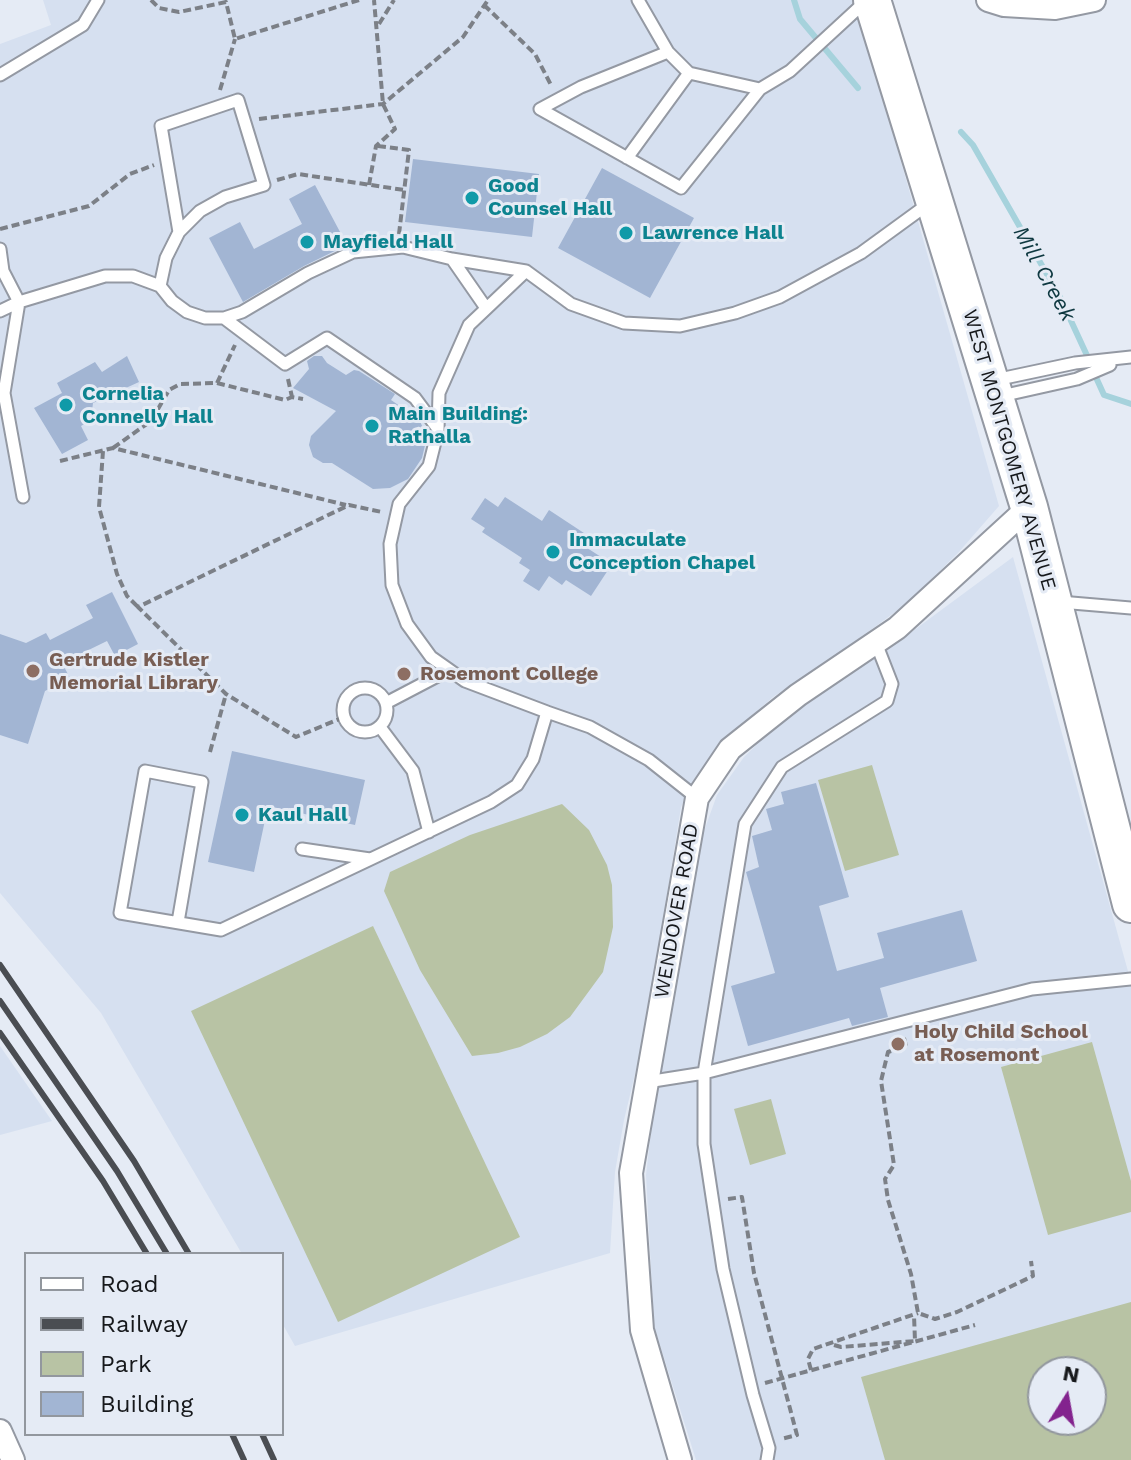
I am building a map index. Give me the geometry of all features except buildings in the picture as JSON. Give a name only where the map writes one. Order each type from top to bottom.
[{"type":"main road","name":"WEST MONTGOMERY AVENUE","points":[[862,6],[934,200],[1029,507],[1131,904]]},
{"type":"street","points":[[988,0],[1004,5],[1055,8],[1094,0]]},
{"type":"street","name":"WENDOVER ROAD","points":[[680,1460],[642,1330],[631,1173],[697,798],[730,749],[798,695],[897,628],[1029,507]]},
{"type":"street","points":[[0,1431],[13,1460]]},
{"type":"lane","points":[[0,75],[83,25],[98,0]]},
{"type":"lane","points":[[638,0],[668,52],[689,73],[760,89]]},
{"type":"lane","points":[[668,52],[581,87],[540,109],[681,188],[760,89],[790,71],[862,6]]},
{"type":"lane","points":[[627,158],[689,73]]},
{"type":"lane","points":[[160,286],[166,258],[179,232],[200,211],[225,197],[264,185],[238,100],[161,126],[179,232]]},
{"type":"lane","points":[[0,311],[19,302],[105,276],[133,276],[160,286],[172,301],[187,312],[205,318],[224,318],[242,312],[308,273],[353,252],[397,248],[526,271],[571,304],[624,323],[680,326],[735,313],[780,297],[861,253],[934,200]]},
{"type":"lane","points":[[0,249],[3,271],[19,302],[4,393],[23,497]]},
{"type":"lane","points":[[452,259],[486,308]]},
{"type":"lane","points":[[526,271],[469,325],[439,393],[438,430],[429,466],[399,504],[390,544],[392,585],[407,624],[431,657],[449,670],[465,681],[590,727],[649,760],[697,798]]},
{"type":"lane","points":[[224,318],[285,364],[327,338],[415,398],[438,430]]},
{"type":"lane","points":[[993,389],[1075,363],[1131,357]]},
{"type":"lane","points":[[993,389],[1040,388],[1077,379],[1105,365],[1131,364]]},
{"type":"lane","points":[[1053,601],[1131,608]]},
{"type":"lane","points":[[767,1460],[769,1448],[723,1269],[704,1144],[704,1073],[745,824],[782,767],[887,701],[892,684],[876,643]]},
{"type":"lane","points":[[386,703],[449,670]]},
{"type":"lane","points":[[358,689],[375,690],[386,703],[387,712],[380,727],[363,732],[355,730],[344,717],[345,700],[358,689]]},
{"type":"lane","points":[[178,922],[202,782],[145,771],[120,913],[221,930],[491,802],[517,785],[533,759],[547,712]]},
{"type":"lane","points":[[380,727],[413,771],[429,832]]},
{"type":"lane","points":[[302,849],[371,859]]},
{"type":"lane","points":[[647,1082],[704,1073],[1032,989],[1131,979]]},
{"type":"path","points":[[151,0],[159,8],[179,12],[226,2],[235,39],[215,108]]},
{"type":"path","points":[[235,39],[359,0]]},
{"type":"path","points":[[369,185],[376,146],[395,129],[383,104],[374,0]]},
{"type":"path","points":[[377,26],[394,0]]},
{"type":"path","points":[[244,121],[383,104],[463,37],[486,2],[539,59],[557,99]]},
{"type":"path","points":[[376,146],[409,150],[397,248]]},
{"type":"path","points":[[0,229],[89,206],[130,174],[167,161]]},
{"type":"path","points":[[264,185],[298,174],[404,190]]},
{"type":"path","points":[[217,383],[241,333]]},
{"type":"path","points":[[60,461],[113,448],[151,421],[169,390],[180,384],[217,383],[285,400],[292,397],[303,399]]},
{"type":"path","points":[[113,448],[397,516]]},
{"type":"path","points":[[103,450],[99,507],[117,574],[127,596],[226,694],[296,737],[344,717]]},
{"type":"path","points":[[138,607],[349,505]]},
{"type":"path","points":[[210,752],[226,694]]},
{"type":"path","points":[[901,1023],[906,1046],[888,1052],[881,1081],[894,1165],[885,1179],[888,1200],[911,1274],[916,1314],[915,1341]]},
{"type":"path","points":[[724,1199],[742,1197],[754,1273],[797,1435],[779,1439],[781,1448]]},
{"type":"path","points":[[811,1370],[808,1359],[813,1349],[916,1314],[935,1319],[957,1312],[1033,1276],[1031,1261]]},
{"type":"path","points":[[751,1386],[975,1325]]},
{"type":"path","points":[[831,1344],[841,1347],[915,1341]]},
{"type":"shaded area","name":"Rosemont College","points":[[43,0],[855,0],[999,506],[958,553],[906,604],[773,697],[729,736],[696,777],[681,807],[646,1028],[624,1120],[615,1172],[610,1253],[295,1346],[284,1327],[284,1252],[241,1252],[101,1013],[0,893],[0,44],[51,25]]},
{"type":"shaded area","name":"Holy Child School at Rosemont","points":[[1013,557],[1131,982],[1131,1460],[696,1460],[654,1326],[646,1175],[654,1106],[700,842],[717,795],[744,757],[779,723],[898,642]]},
{"type":"shaded area","points":[[0,1046],[52,1121],[0,1135]]},
{"type":"green space","points":[[872,765],[899,855],[845,871],[818,780]]},
{"type":"green space","points":[[562,804],[589,830],[607,865],[612,885],[613,927],[603,972],[570,1017],[547,1034],[520,1047],[472,1056],[420,970],[384,891],[390,872],[470,835]]},
{"type":"green space","points":[[373,926],[520,1237],[338,1322],[191,1011]]},
{"type":"green space","points":[[1092,1042],[1131,1181],[1131,1212],[1048,1235],[1001,1067]]},
{"type":"green space","points":[[771,1099],[786,1154],[750,1165],[734,1109]]},
{"type":"green space","points":[[1131,1302],[1131,1460],[885,1460],[861,1377]]},
{"type":"waterway","name":"Mill Creek","points":[[794,0],[800,19],[858,88]]},
{"type":"waterway","name":"Mill Creek","points":[[961,132],[973,145],[1060,297],[1090,362]]},
{"type":"waterway","name":"Mill Creek","points":[[1094,373],[1104,395],[1131,404]]},
{"type":"railway","points":[[0,965],[134,1161],[188,1252]]},
{"type":"railway","points":[[0,1001],[117,1171],[166,1252]]},
{"type":"railway","points":[[0,1033],[103,1181],[146,1252]]},
{"type":"railway","points":[[233,1436],[244,1460]]},
{"type":"railway","points":[[263,1436],[274,1460]]},
{"type":"place","name":"Good Counsel Hall","points":[[472,198]]},
{"type":"place","name":"Lawrence Hall","points":[[626,233]]},
{"type":"place","name":"Mayfield Hall","points":[[307,242]]},
{"type":"place","name":"Cornelia Connelly Hall","points":[[66,405]]},
{"type":"place","name":"Main Building: Rathalla","points":[[372,426]]},
{"type":"place","name":"Immaculate Conception Chapel","points":[[553,552]]},
{"type":"place","name":"Gertrude Kistler Memorial Library","points":[[33,671]]},
{"type":"place","name":"Rosemont College","points":[[404,674]]},
{"type":"place","name":"Kaul Hall","points":[[242,815]]},
{"type":"place","name":"Holy Child School at Rosemont","points":[[898,1044]]}]
